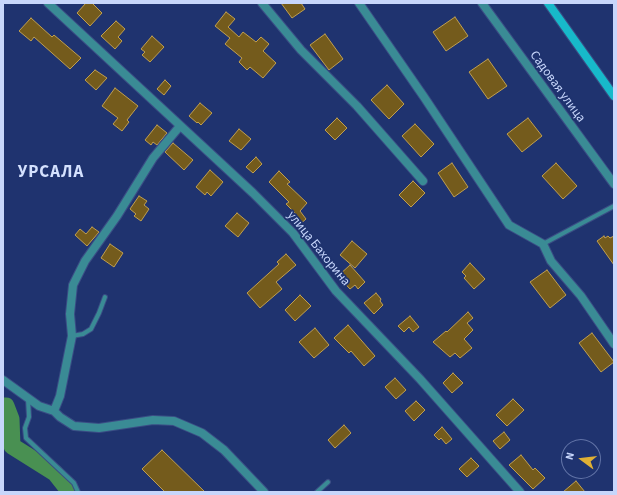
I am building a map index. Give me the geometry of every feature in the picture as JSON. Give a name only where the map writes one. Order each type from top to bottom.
[{"type":"main road","points":[[548,3],[614,96]]},
{"type":"street","name":"улица Бахорина","points":[[48,3],[253,193],[293,233],[336,291],[420,379],[520,492]]},
{"type":"street","points":[[262,3],[301,50],[357,106],[423,181]]},
{"type":"street","points":[[359,3],[510,225],[544,244],[551,260],[580,296],[614,344]]},
{"type":"street","name":"Садовая улица","points":[[482,3],[614,184]]},
{"type":"street","points":[[54,411],[60,396],[72,336],[70,314],[73,285],[85,261],[117,216],[153,158],[180,126]]},
{"type":"street","points":[[3,380],[39,406],[54,411],[60,418],[74,426],[99,428],[153,420],[174,420],[202,433],[224,450],[264,492]]},
{"type":"lane","points":[[544,244],[614,206]]},
{"type":"lane","points":[[72,336],[83,334],[91,329],[100,314],[105,297]]},
{"type":"lane","points":[[28,398],[29,417],[25,428],[26,438],[74,483],[78,492]]},
{"type":"lane","points":[[317,492],[328,482]]},
{"type":"building","points":[[86,3],[92,3],[102,13],[90,26],[77,13]]},
{"type":"building","points":[[281,3],[301,3],[305,9],[292,18]]},
{"type":"building","points":[[226,12],[235,19],[228,27],[239,37],[243,32],[256,42],[261,37],[269,44],[263,51],[276,63],[263,78],[250,67],[247,70],[239,62],[242,58],[225,44],[230,38],[215,26]]},
{"type":"building","points":[[455,17],[468,36],[446,51],[433,32]]},
{"type":"building","points":[[31,18],[52,37],[54,35],[81,58],[70,69],[34,37],[31,41],[19,31]]},
{"type":"building","points":[[116,21],[125,29],[118,37],[122,41],[115,49],[101,36]]},
{"type":"building","points":[[325,34],[343,59],[329,70],[310,45]]},
{"type":"building","points":[[152,36],[164,47],[150,62],[142,55],[145,52],[141,49]]},
{"type":"building","points":[[488,59],[507,86],[488,99],[469,72]]},
{"type":"building","points":[[95,70],[107,78],[96,90],[85,80]]},
{"type":"building","points":[[165,80],[171,86],[164,95],[157,89]]},
{"type":"building","points":[[387,85],[404,104],[389,119],[371,100]]},
{"type":"building","points":[[115,88],[138,106],[127,120],[129,122],[122,131],[113,124],[118,118],[102,106]]},
{"type":"building","points":[[200,103],[212,113],[201,125],[189,116]]},
{"type":"building","points":[[337,118],[347,128],[335,140],[325,130]]},
{"type":"building","points":[[528,118],[542,136],[522,152],[507,134]]},
{"type":"building","points":[[415,124],[434,144],[421,157],[402,136]]},
{"type":"building","points":[[157,125],[167,133],[157,145],[153,142],[151,145],[145,140]]},
{"type":"building","points":[[239,129],[251,139],[241,150],[229,141]]},
{"type":"building","points":[[173,143],[193,160],[184,170],[165,152]]},
{"type":"building","points":[[256,157],[262,164],[253,173],[246,167]]},
{"type":"building","points":[[452,163],[468,187],[454,197],[438,173]]},
{"type":"building","points":[[556,163],[577,186],[563,199],[542,176]]},
{"type":"building","points":[[210,170],[223,182],[211,196],[207,192],[205,195],[196,187]]},
{"type":"building","points":[[279,171],[290,182],[287,184],[307,203],[300,211],[306,219],[299,225],[293,217],[296,214],[286,204],[289,202],[269,182]]},
{"type":"building","points":[[413,181],[425,193],[411,207],[399,195]]},
{"type":"building","points":[[139,196],[147,201],[144,205],[149,209],[141,221],[134,216],[136,214],[130,209]]},
{"type":"building","points":[[237,213],[249,223],[238,237],[225,226]]},
{"type":"building","points":[[92,227],[99,232],[87,246],[75,235],[80,229],[86,234]]},
{"type":"building","points":[[604,236],[605,238],[608,236],[610,238],[614,236],[614,265],[597,241]]},
{"type":"building","points":[[352,241],[367,254],[355,268],[340,255]]},
{"type":"building","points":[[110,244],[123,253],[114,267],[101,258]]},
{"type":"building","points":[[286,254],[296,265],[276,282],[282,289],[260,308],[247,293],[279,264],[277,262]]},
{"type":"building","points":[[470,263],[485,279],[474,289],[464,278],[466,276],[462,272]]},
{"type":"building","points":[[350,265],[365,282],[358,289],[355,285],[350,289],[338,276]]},
{"type":"building","points":[[547,270],[566,295],[550,308],[530,282]]},
{"type":"building","points":[[376,293],[381,299],[380,301],[383,305],[374,314],[364,303]]},
{"type":"building","points":[[300,295],[311,306],[295,321],[285,310]]},
{"type":"building","points":[[468,312],[473,318],[467,323],[473,330],[464,339],[472,348],[460,358],[455,353],[450,357],[433,342],[446,331],[447,332]]},
{"type":"building","points":[[410,316],[419,327],[413,332],[409,327],[404,332],[398,326]]},
{"type":"building","points":[[348,325],[375,356],[364,366],[351,351],[349,353],[334,338]]},
{"type":"building","points":[[315,328],[329,345],[314,358],[299,342]]},
{"type":"building","points":[[592,333],[614,362],[601,372],[579,343]]},
{"type":"building","points":[[453,373],[463,383],[452,393],[443,383]]},
{"type":"building","points":[[395,378],[406,390],[396,399],[385,387]]},
{"type":"building","points":[[513,399],[524,410],[507,426],[496,415]]},
{"type":"building","points":[[416,401],[425,410],[414,421],[405,411]]},
{"type":"building","points":[[344,425],[351,433],[335,448],[328,440]]},
{"type":"building","points":[[442,427],[452,439],[446,444],[441,438],[439,440],[434,435]]},
{"type":"building","points":[[504,432],[510,440],[500,449],[493,441]]},
{"type":"building","points":[[162,450],[205,492],[165,492],[142,469]]},
{"type":"building","points":[[521,455],[533,470],[535,468],[545,478],[533,489],[509,465]]},
{"type":"building","points":[[471,458],[479,466],[467,477],[459,469]]},
{"type":"building","points":[[576,481],[585,492],[563,492]]},
{"type":"waterway","points":[[3,406],[6,406],[11,419],[12,446],[55,473],[70,492]]},
{"type":"district","name":"УРСАЛА","points":[[51,173]]}]
